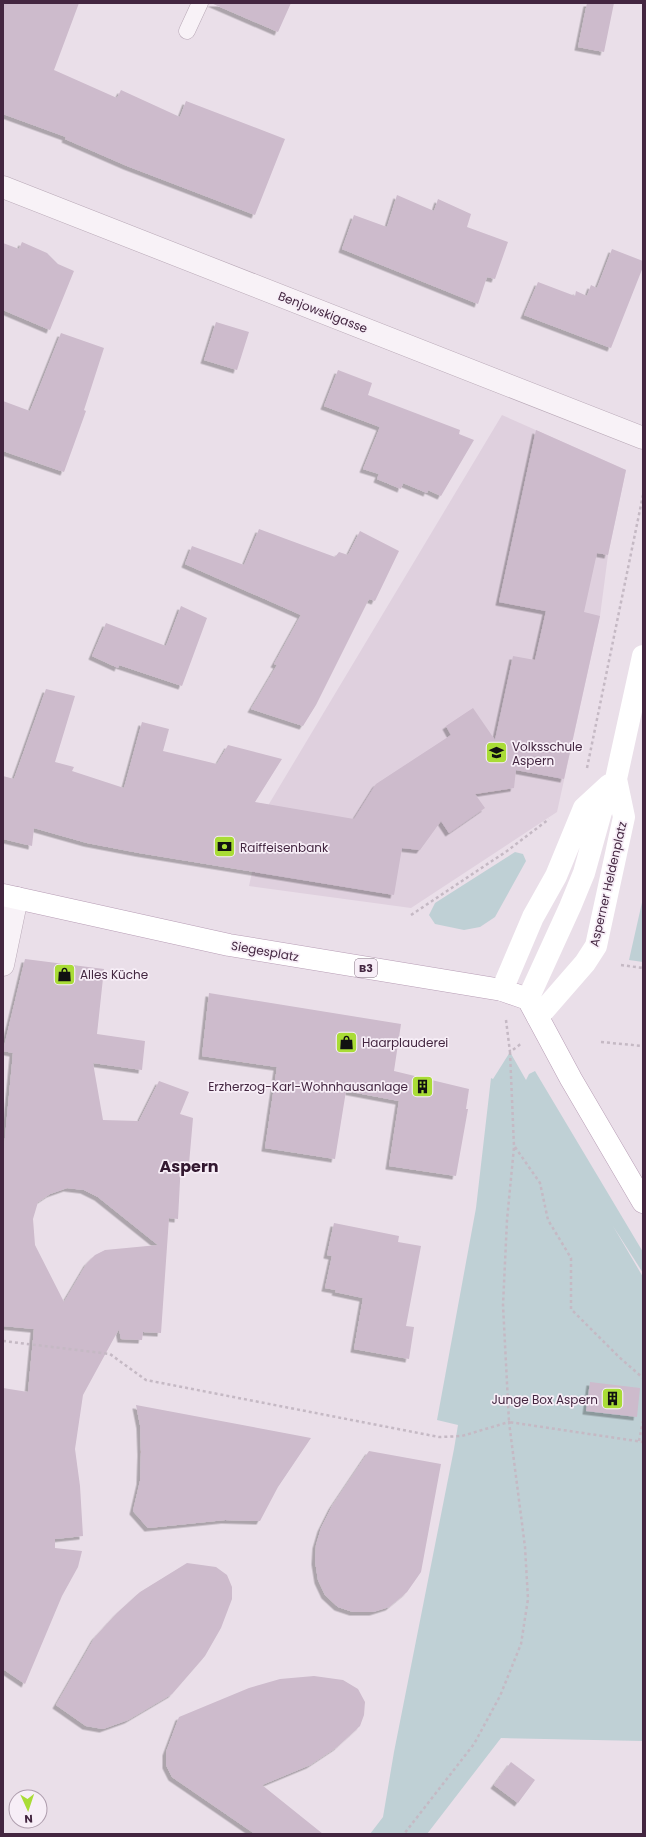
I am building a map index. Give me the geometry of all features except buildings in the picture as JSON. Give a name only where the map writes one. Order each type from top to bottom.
[{"type":"main road","name":"Asperner Heldenplatz","points":[[533,1008],[586,867],[601,812],[616,779],[643,656]]},
{"type":"main road","name":"Asperner Heldenplatz","points":[[533,1008],[585,963],[596,946],[624,817],[616,779]]},
{"type":"main road","points":[[502,990],[533,917],[556,876],[584,808],[616,779]]},
{"type":"main road","name":"Siegesplatz","points":[[10,896],[229,945],[502,990],[533,1008]]},
{"type":"main road","points":[[533,1008],[571,1079],[643,1202]]},
{"type":"street","name":"Benjowskigasse","points":[[3,187],[643,438]]},
{"type":"street","points":[[3,965],[10,896]]},
{"type":"lane","points":[[188,31],[200,3]]},
{"type":"path","points":[[586,772],[643,494]]},
{"type":"path","points":[[411,914],[506,851],[555,815]]},
{"type":"path","points":[[622,965],[643,968]]},
{"type":"path","points":[[404,1834],[474,1744],[500,1696],[521,1644],[527,1592],[525,1547],[509,1422],[503,1305],[507,1220],[514,1147],[509,1042]]},
{"type":"path","points":[[601,1042],[643,1046]]},
{"type":"path","points":[[510,1052],[516,1048]]},
{"type":"path","points":[[514,1147],[540,1183],[548,1220],[571,1258],[571,1309],[619,1357],[643,1378]]},
{"type":"path","points":[[3,1341],[110,1354],[146,1380],[439,1437],[462,1436],[509,1422],[643,1442]]},
{"type":"path","points":[[639,1441],[643,1421]]},
{"type":"shaded area","points":[[502,415],[626,470],[608,555],[600,616],[557,812],[411,908],[249,886],[266,809]]},
{"type":"shaded area","points":[[515,852],[523,854],[526,861],[495,917],[480,927],[464,930],[435,924],[429,915],[435,903]]},
{"type":"shaded area","points":[[643,898],[643,962],[629,960]]},
{"type":"shaded area","points":[[510,1052],[526,1080],[529,1074],[535,1071],[643,1252],[643,1273],[613,1226],[643,1277],[643,1741],[501,1738],[427,1834],[370,1834],[383,1817],[394,1752],[454,1449],[458,1425],[437,1420],[476,1208],[491,1078],[493,1079]]},
{"type":"place","name":"Volksschule Aspern","points":[[497,753]]},
{"type":"place","name":"Raiffeisenbank","points":[[225,847]]},
{"type":"place","name":"Alles Küche","points":[[64,974]]},
{"type":"place","name":"Haarplauderei","points":[[346,1042]]},
{"type":"place","name":"Erzherzog-Karl-Wohnhausanlage","points":[[423,1086]]},
{"type":"place","name":"Junge Box Aspern","points":[[613,1399]]},
{"type":"district","name":"Aspern","points":[[189,1166]]}]
